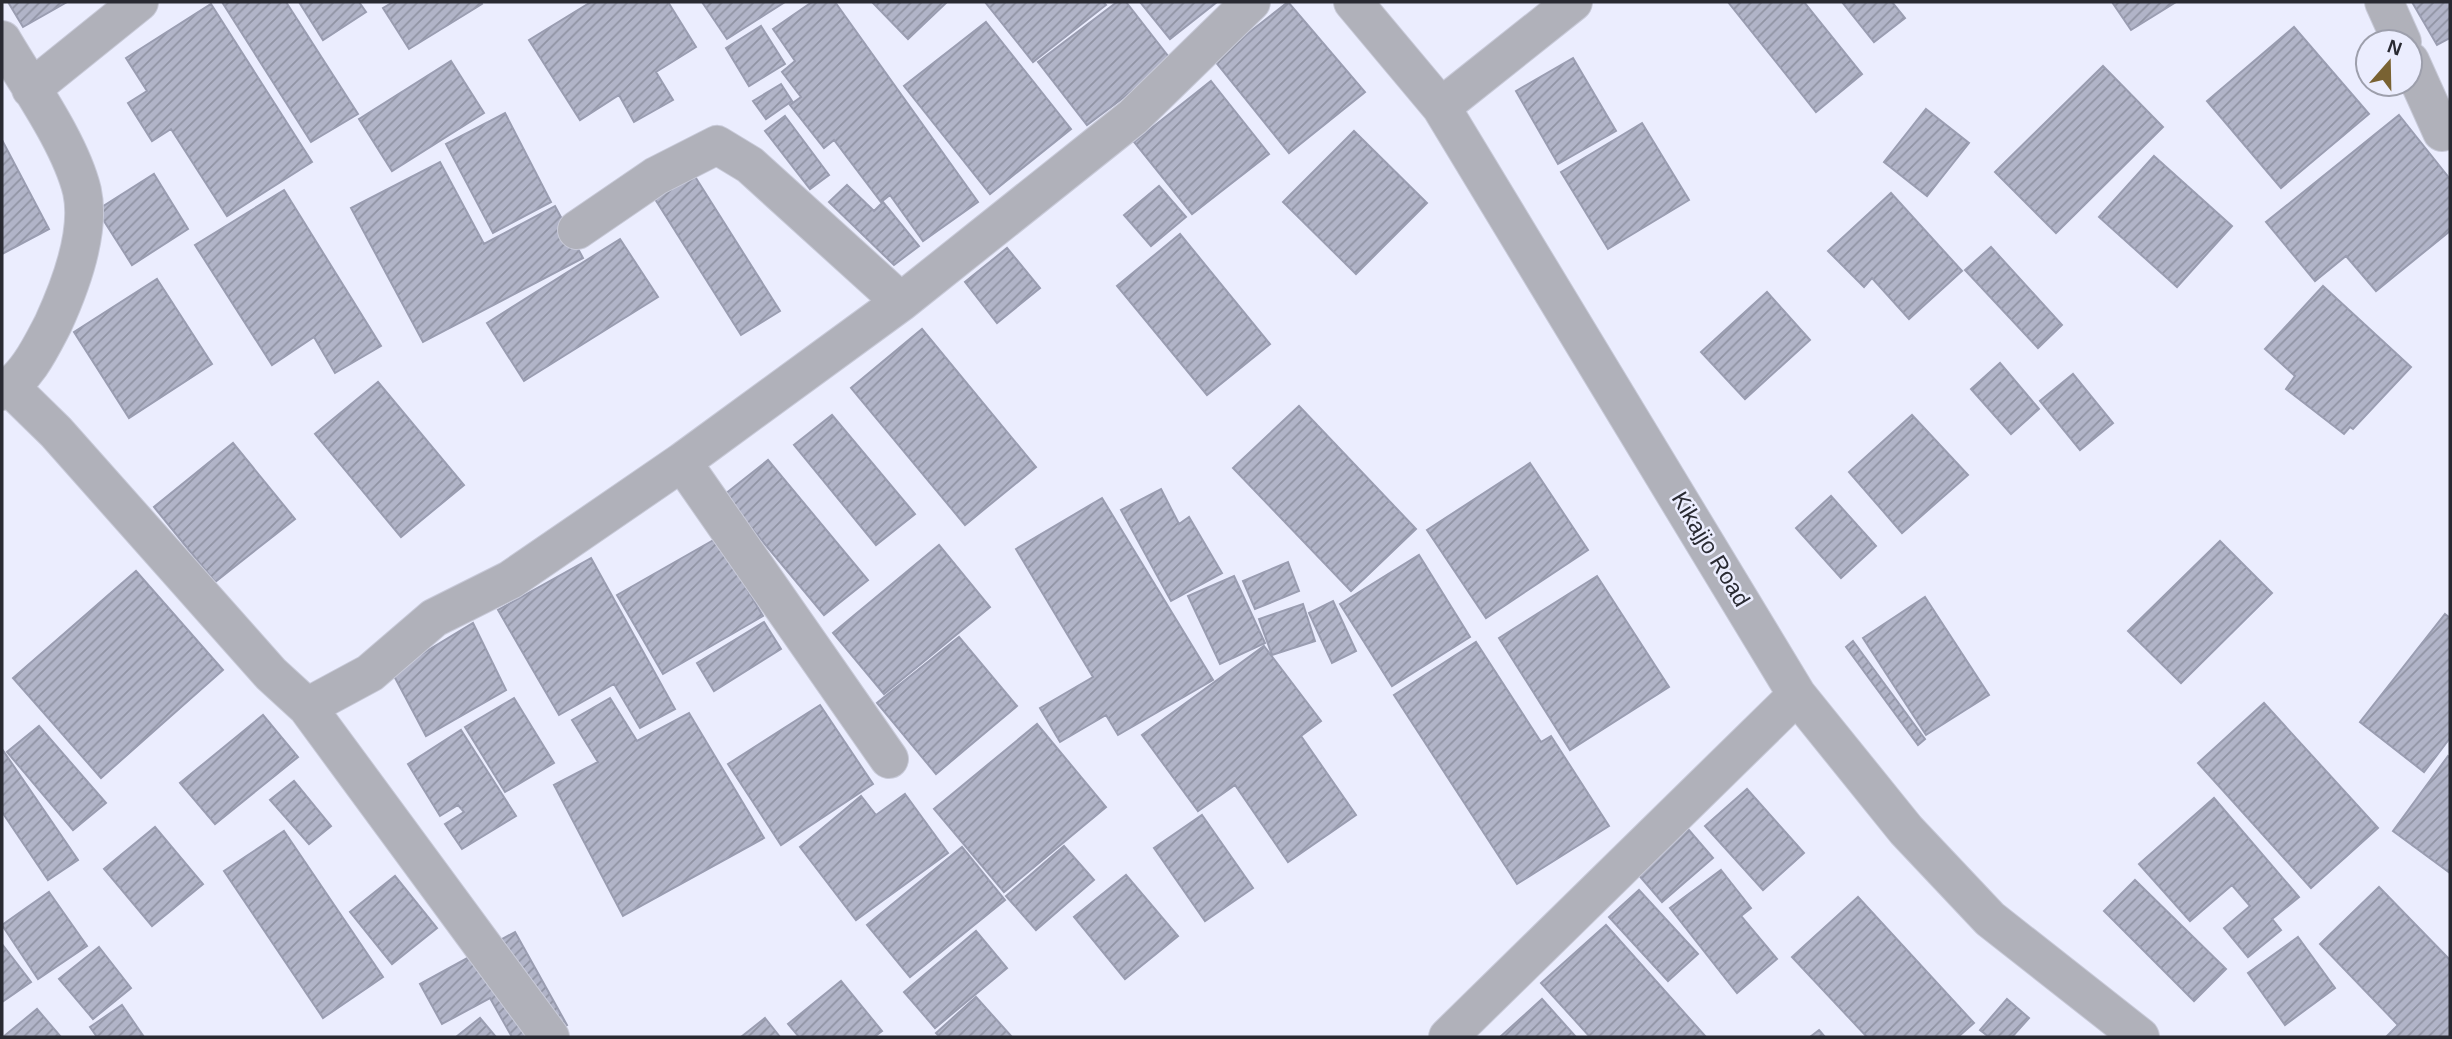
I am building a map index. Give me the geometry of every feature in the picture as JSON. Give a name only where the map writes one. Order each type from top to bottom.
[{"type":"street","points":[[31,89],[139,2]]},
{"type":"street","points":[[307,707],[370,673],[434,618],[510,580],[682,462],[901,302],[1133,117],[1251,2]]},
{"type":"street","name":"Kikajjo Road","points":[[1353,2],[1441,107],[1797,695],[1906,830],[1990,919],[2140,1037]]},
{"type":"street","points":[[1441,107],[1573,2]]},
{"type":"street","points":[[2384,2],[2396,28]]},
{"type":"street","points":[[2,40],[58,135],[82,192],[81,251],[64,300],[39,352],[6,389],[56,432],[271,674],[307,707],[550,1037]]},
{"type":"street","points":[[2424,92],[2442,132]]},
{"type":"street","points":[[577,230],[656,176],[717,145],[750,165],[901,302]]},
{"type":"street","points":[[682,462],[889,759]]},
{"type":"street","points":[[1448,1037],[1797,695]]},
{"type":"building","points":[[8,2],[67,2],[23,27]]},
{"type":"building","points":[[222,2],[286,2],[358,114],[311,142]]},
{"type":"building","points":[[299,2],[359,2],[366,12],[323,40]]},
{"type":"building","points":[[393,2],[482,4],[409,49],[383,8]]},
{"type":"building","points":[[591,2],[668,2],[696,47],[656,72],[673,100],[634,122],[619,95],[580,120],[529,40]]},
{"type":"building","points":[[702,2],[785,2],[727,39]]},
{"type":"building","points":[[812,2],[835,2],[978,202],[923,241],[890,195],[881,202],[834,140],[824,148],[790,105],[801,97],[782,72],[795,61],[773,29]]},
{"type":"building","points":[[872,2],[947,2],[908,39]]},
{"type":"building","points":[[985,2],[1103,2],[1106,5],[1033,62]]},
{"type":"building","points":[[1117,2],[1126,2],[1172,61],[1087,125],[1038,62]]},
{"type":"building","points":[[1140,2],[1217,2],[1170,39]]},
{"type":"building","points":[[1288,2],[1365,92],[1289,153],[1214,60]]},
{"type":"building","points":[[1728,2],[1804,2],[1862,74],[1816,112]]},
{"type":"building","points":[[1842,2],[1892,2],[1905,18],[1874,42]]},
{"type":"building","points":[[2112,2],[2176,2],[2131,30]]},
{"type":"building","points":[[2412,2],[2450,2],[2450,38],[2437,45]]},
{"type":"building","points":[[211,4],[312,162],[227,216],[171,129],[152,141],[128,103],[147,91],[126,58]]},
{"type":"building","points":[[986,22],[1071,129],[990,194],[904,86]]},
{"type":"building","points":[[761,26],[785,64],[749,86],[726,48]]},
{"type":"building","points":[[2294,27],[2369,114],[2281,188],[2207,101]]},
{"type":"building","points":[[1573,58],[1616,131],[1558,164],[1516,91]]},
{"type":"building","points":[[451,61],[484,113],[392,171],[359,119]]},
{"type":"building","points":[[2103,66],[2163,127],[2056,233],[1995,172]]},
{"type":"building","points":[[1211,81],[1269,154],[1192,214],[1134,142]]},
{"type":"building","points":[[781,84],[792,101],[766,119],[753,101]]},
{"type":"building","points":[[1926,109],[1969,143],[1927,196],[1884,162]]},
{"type":"building","points":[[505,113],[551,202],[493,233],[446,144]]},
{"type":"building","points":[[2399,115],[2450,179],[2450,231],[2376,291],[2346,256],[2315,281],[2266,222]]},
{"type":"building","points":[[785,116],[829,175],[810,189],[765,131]]},
{"type":"building","points":[[1642,123],[1689,200],[1608,249],[1561,172]]},
{"type":"building","points":[[1354,131],[1427,203],[1356,274],[1283,202]]},
{"type":"building","points":[[2,140],[49,229],[2,254]]},
{"type":"building","points":[[2154,156],[2232,226],[2177,287],[2099,217]]},
{"type":"building","points":[[440,162],[484,244],[555,206],[583,258],[423,342],[351,208]]},
{"type":"building","points":[[154,174],[188,229],[132,265],[97,210]]},
{"type":"building","points":[[694,175],[780,311],[741,335],[655,199]]},
{"type":"building","points":[[847,185],[874,211],[883,202],[919,246],[894,265],[829,202]]},
{"type":"building","points":[[1159,186],[1186,217],[1151,246],[1124,215]]},
{"type":"building","points":[[284,190],[381,346],[335,373],[314,337],[272,365],[195,245]]},
{"type":"building","points":[[1891,193],[1962,271],[1909,319],[1872,278],[1864,287],[1828,251]]},
{"type":"building","points":[[1180,234],[1270,344],[1207,395],[1117,286]]},
{"type":"building","points":[[620,239],[658,297],[524,381],[487,323]]},
{"type":"building","points":[[1991,247],[2062,325],[2038,348],[1965,270]]},
{"type":"building","points":[[1007,248],[1040,288],[997,323],[965,282]]},
{"type":"building","points":[[157,279],[212,364],[129,418],[74,332]]},
{"type":"building","points":[[2323,286],[2411,367],[2353,429],[2350,427],[2344,434],[2286,389],[2295,376],[2265,349]]},
{"type":"building","points":[[1767,292],[1810,340],[1745,399],[1701,352]]},
{"type":"building","points":[[922,329],[1036,467],[965,525],[851,388]]},
{"type":"building","points":[[2000,363],[2039,409],[2011,434],[1971,389]]},
{"type":"building","points":[[2073,374],[2113,423],[2080,450],[2040,401]]},
{"type":"building","points":[[378,382],[464,485],[401,537],[315,434]]},
{"type":"building","points":[[1299,406],[1416,529],[1351,591],[1233,468]]},
{"type":"building","points":[[832,415],[915,514],[876,545],[794,445]]},
{"type":"building","points":[[1912,415],[1968,475],[1902,533],[1849,472]]},
{"type":"building","points":[[233,443],[295,519],[215,582],[154,507]]},
{"type":"building","points":[[768,460],[868,580],[824,615],[724,495]]},
{"type":"building","points":[[1530,463],[1588,550],[1486,618],[1427,530]]},
{"type":"building","points":[[1161,489],[1179,524],[1189,517],[1222,573],[1171,601],[1121,510]]},
{"type":"building","points":[[1831,496],[1876,546],[1841,578],[1796,528]]},
{"type":"building","points":[[1102,498],[1213,680],[1118,735],[1106,715],[1060,742],[1040,708],[1093,677],[1016,549]]},
{"type":"building","points":[[717,538],[763,616],[663,674],[617,595]]},
{"type":"building","points":[[2220,541],[2272,593],[2181,683],[2128,631]]},
{"type":"building","points":[[939,545],[990,607],[884,694],[833,633]]},
{"type":"building","points":[[1419,555],[1470,637],[1392,686],[1340,604]]},
{"type":"building","points":[[591,558],[675,709],[640,728],[614,684],[559,715],[498,610]]},
{"type":"building","points":[[1288,562],[1299,591],[1255,609],[1243,581]]},
{"type":"building","points":[[136,571],[223,670],[101,778],[13,678]]},
{"type":"building","points":[[1234,576],[1265,643],[1220,664],[1188,596]]},
{"type":"building","points":[[1597,576],[1669,687],[1570,750],[1499,638]]},
{"type":"building","points":[[1925,597],[1989,695],[1926,735],[1863,638]]},
{"type":"building","points":[[1333,601],[1356,651],[1332,663],[1309,613]]},
{"type":"building","points":[[1303,604],[1315,641],[1272,655],[1259,619]]},
{"type":"building","points":[[2445,614],[2450,618],[2450,738],[2424,772],[2360,722]]},
{"type":"building","points":[[764,622],[781,649],[714,691],[697,663]]},
{"type":"building","points":[[473,623],[506,690],[426,736],[392,672]]},
{"type":"building","points":[[959,637],[1017,706],[936,774],[877,703]]},
{"type":"building","points":[[1853,641],[1925,739],[1918,745],[1846,647]]},
{"type":"building","points":[[1476,642],[1541,742],[1551,736],[1609,826],[1517,884],[1394,695]]},
{"type":"building","points":[[1264,646],[1321,721],[1301,736],[1356,815],[1288,862],[1235,785],[1198,811],[1142,735]]},
{"type":"building","points":[[514,698],[554,763],[505,792],[465,727]]},
{"type":"building","points":[[610,698],[637,741],[689,713],[764,838],[623,916],[554,785],[598,762],[572,720]]},
{"type":"building","points":[[2264,703],[2378,828],[2311,888],[2198,763]]},
{"type":"building","points":[[820,705],[873,784],[781,845],[728,764]]},
{"type":"building","points":[[263,715],[298,757],[215,824],[180,783]]},
{"type":"building","points":[[1037,724],[1106,807],[1004,892],[934,809]]},
{"type":"building","points":[[39,726],[106,803],[73,830],[7,752]]},
{"type":"building","points":[[461,730],[516,816],[462,849],[445,824],[464,812],[458,805],[440,816],[408,764]]},
{"type":"building","points":[[2,749],[78,860],[48,880],[2,812]]},
{"type":"building","points":[[2448,756],[2450,758],[2450,873],[2393,831]]},
{"type":"building","points":[[294,781],[331,826],[309,844],[270,800]]},
{"type":"building","points":[[1747,789],[1804,853],[1763,890],[1705,826]]},
{"type":"building","points":[[905,794],[948,853],[856,920],[800,847],[861,796],[876,815]]},
{"type":"building","points":[[2214,798],[2299,897],[2272,919],[2281,930],[2248,957],[2224,928],[2250,906],[2232,885],[2190,921],[2139,864]]},
{"type":"building","points":[[1202,815],[1253,888],[1205,921],[1154,848]]},
{"type":"building","points":[[155,827],[203,884],[152,926],[104,869]]},
{"type":"building","points":[[1688,829],[1713,858],[1662,902],[1637,873]]},
{"type":"building","points":[[284,831],[383,977],[323,1018],[224,871]]},
{"type":"building","points":[[1064,846],[1094,880],[1036,930],[1006,896]]},
{"type":"building","points":[[962,847],[1005,900],[910,977],[867,925]]},
{"type":"building","points":[[1721,870],[1751,908],[1741,916],[1777,959],[1737,993],[1670,908]]},
{"type":"building","points":[[1126,875],[1178,936],[1125,979],[1074,917]]},
{"type":"building","points":[[395,876],[437,928],[392,964],[350,912]]},
{"type":"building","points":[[2135,880],[2226,969],[2194,1001],[2104,911]]},
{"type":"building","points":[[2379,887],[2450,960],[2450,1037],[2386,1037],[2398,1025],[2320,944]]},
{"type":"building","points":[[1639,890],[1698,954],[1668,981],[1609,917]]},
{"type":"building","points":[[49,892],[87,946],[38,979],[2,925]]},
{"type":"building","points":[[1858,897],[1974,1023],[1958,1037],[1867,1037],[1792,957]]},
{"type":"building","points":[[1606,925],[1706,1037],[1590,1037],[1541,983]]},
{"type":"building","points":[[976,931],[1007,968],[935,1028],[904,992]]},
{"type":"building","points":[[515,932],[567,1025],[545,1037],[512,1037],[490,998],[442,1024],[420,984]]},
{"type":"building","points":[[2298,937],[2335,988],[2285,1025],[2248,973]]},
{"type":"building","points":[[2,944],[31,982],[2,1002]]},
{"type":"building","points":[[99,947],[131,988],[93,1019],[59,979]]},
{"type":"building","points":[[841,981],[882,1031],[874,1037],[799,1037],[788,1024]]},
{"type":"building","points":[[976,997],[1012,1037],[940,1037],[936,1033]]},
{"type":"building","points":[[1542,999],[1576,1037],[1500,1037]]},
{"type":"building","points":[[2007,999],[2029,1018],[2012,1037],[1989,1037],[1980,1030]]},
{"type":"building","points":[[122,1005],[144,1037],[97,1037],[90,1027]]},
{"type":"building","points":[[37,1009],[61,1037],[3,1037]]},
{"type":"building","points":[[480,1018],[496,1037],[456,1037]]},
{"type":"building","points":[[765,1018],[780,1037],[741,1037]]},
{"type":"building","points":[[1819,1030],[1825,1037],[1810,1037]]}]
